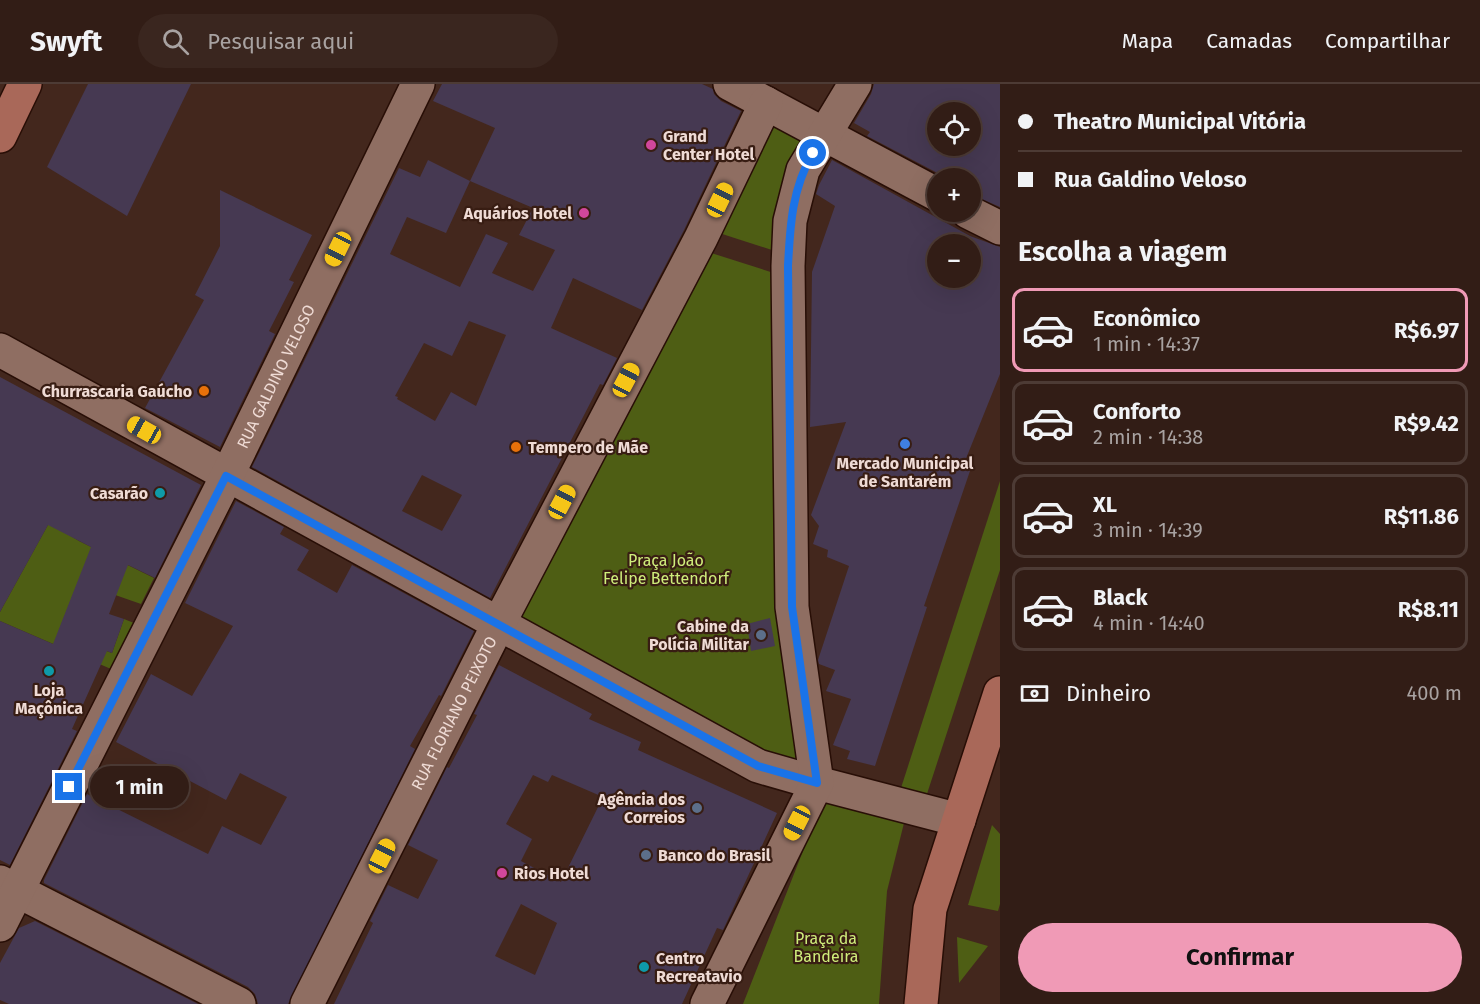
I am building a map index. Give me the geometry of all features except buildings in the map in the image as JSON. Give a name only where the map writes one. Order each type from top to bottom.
[{"type":"street","points":[[0,136],[25,84]]},
{"type":"street","name":"RUA GALDINO VELOSO","points":[[0,925],[9,886],[226,476],[418,84]]},
{"type":"street","points":[[730,84],[927,189]]},
{"type":"street","points":[[707,1004],[817,783],[792,607],[788,266],[790,221],[803,170],[855,84]]},
{"type":"street","name":"RUA FLORIANO PEIXOTO","points":[[308,1004],[498,624],[701,238],[766,103]]},
{"type":"street","points":[[981,218],[1000,228]]},
{"type":"street","points":[[0,350],[758,766],[959,819]]},
{"type":"street","points":[[921,1004],[930,909],[1000,693]]},
{"type":"street","points":[[9,886],[239,1004]]},
{"type":"green space","points":[[770,121],[806,140],[778,252],[716,232]]},
{"type":"green space","name":"Praça João Felipe Bettendorf","points":[[705,251],[777,274],[802,764],[768,752],[517,615]]},
{"type":"green space","points":[[1000,481],[1000,570],[925,800],[900,791]]},
{"type":"green space","points":[[49,523],[79,541],[154,578],[141,604],[78,582],[58,633],[112,653],[124,619],[134,623],[111,669],[0,621],[0,612]]},
{"type":"green space","name":"Praça da Bandeira","points":[[823,800],[904,823],[887,891],[879,1004],[743,1004]]},
{"type":"green space","points":[[992,825],[1000,834],[1000,904],[998,911],[968,905]]},
{"type":"green space","points":[[957,937],[988,946],[959,983]]},
{"type":"place","name":"Grand Center Hotel","points":[[651,145]]},
{"type":"place","name":"Aquários Hotel","points":[[584,213]]},
{"type":"place","name":"Churrascaria Gaúcho","points":[[204,391]]},
{"type":"place","name":"Mercado Municipal de Santarém","points":[[905,444]]},
{"type":"place","name":"Tempero de Mãe","points":[[516,447]]},
{"type":"place","name":"Casarão","points":[[160,493]]},
{"type":"place","name":"Cabine da Polícia Militar","points":[[761,635]]},
{"type":"place","name":"Loja Maçônica","points":[[49,671]]},
{"type":"place","name":"Agência dos Correios","points":[[697,808]]},
{"type":"place","name":"Banco do Brasil","points":[[646,855]]},
{"type":"place","name":"Rios Hotel","points":[[502,873]]},
{"type":"place","name":"Centro Recreatavio","points":[[644,967]]},
{"type":"route","points":[[69,787],[226,476],[758,766],[817,783],[792,607],[789,443],[790,221],[796,190],[803,170],[813,153]]}]
